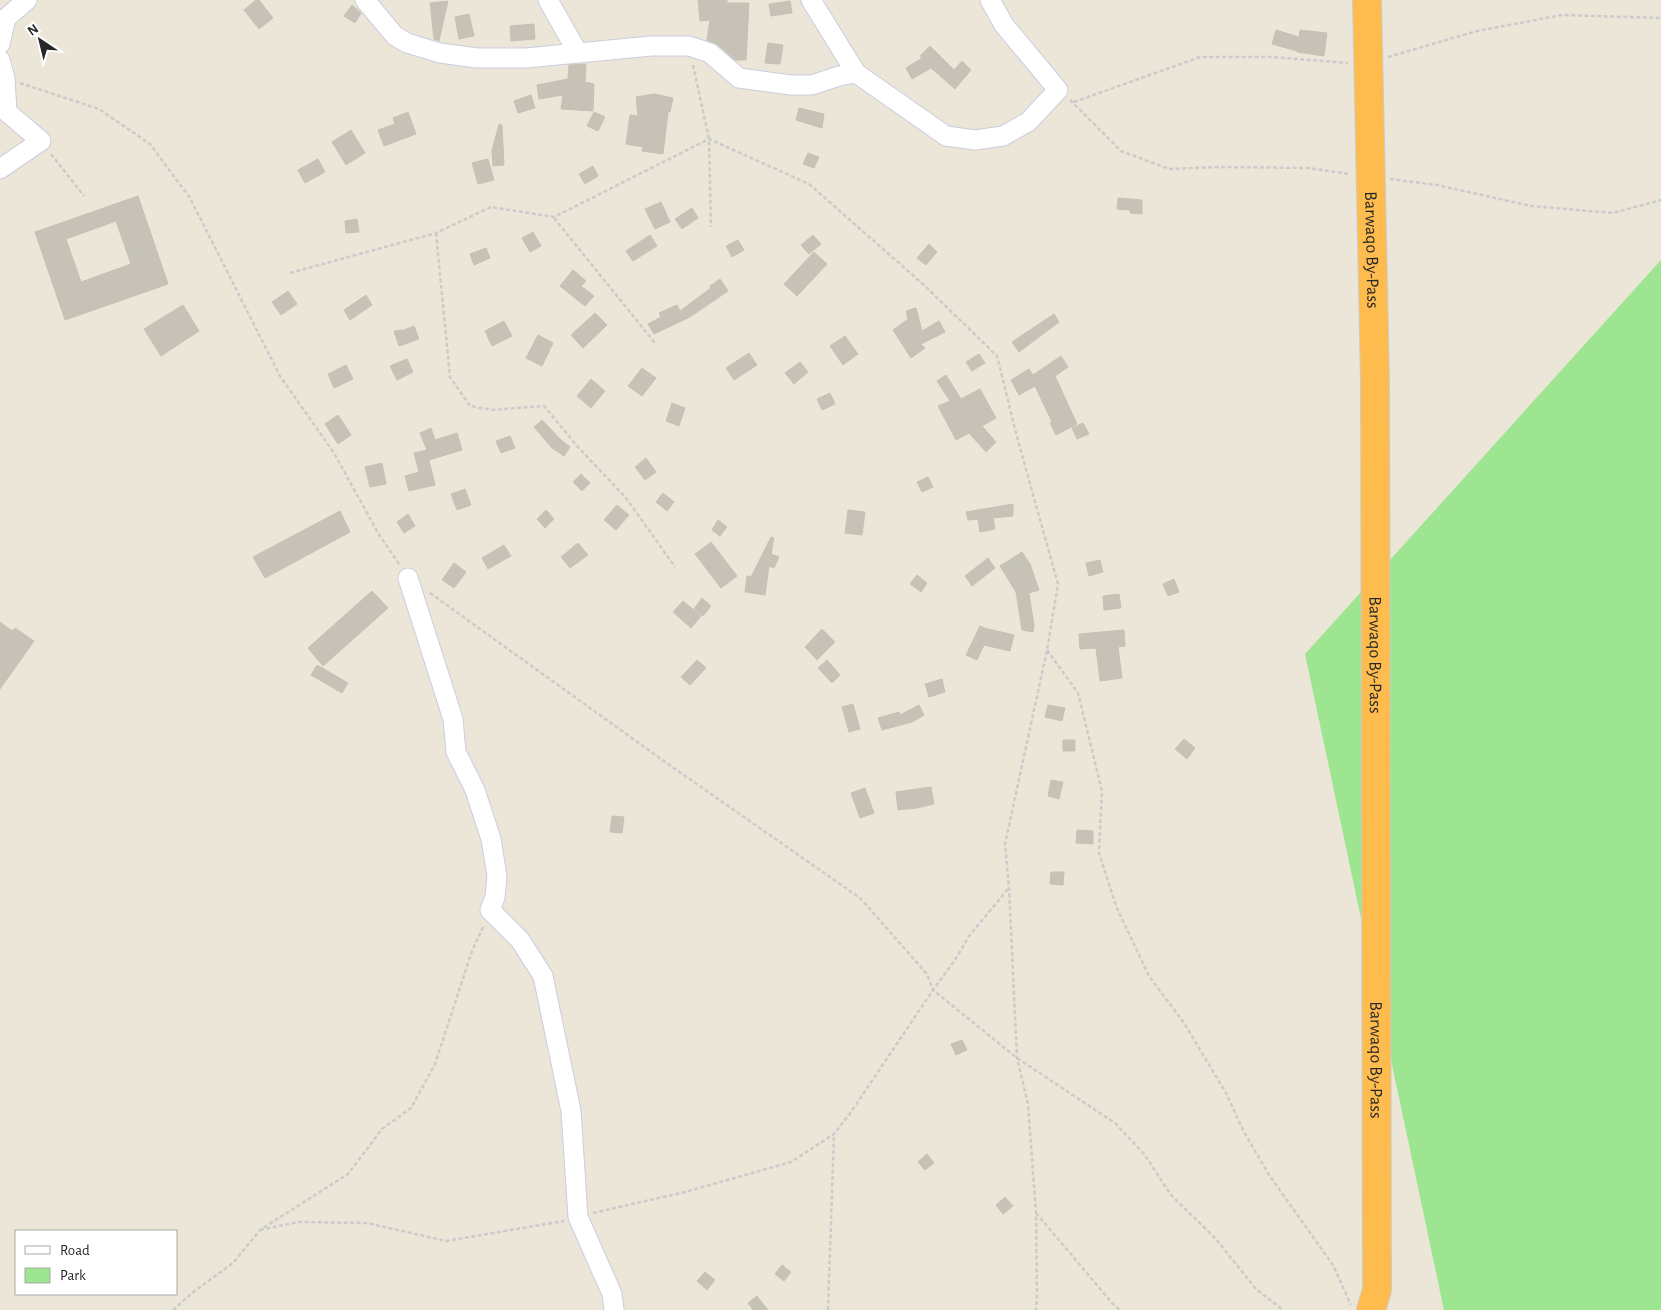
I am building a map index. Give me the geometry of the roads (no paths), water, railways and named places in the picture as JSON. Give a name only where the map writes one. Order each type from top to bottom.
[{"type":"highway","name":"Barwaqo By-Pass","points":[[1368,0],[1376,382],[1377,1290],[1371,1310]]},
{"type":"street","points":[[0,44],[6,18],[27,0]]},
{"type":"street","points":[[365,0],[395,36],[407,43],[440,53],[478,58],[526,58],[651,46],[689,46],[710,54],[739,78],[791,85],[812,85],[839,76],[856,73]]},
{"type":"street","points":[[548,0],[578,53]]},
{"type":"street","points":[[811,0],[856,73],[946,136],[975,140],[1003,136],[1028,122],[1058,90],[1004,25],[990,0]]},
{"type":"street","points":[[0,169],[41,141],[7,112],[2,69]]},
{"type":"street","points":[[408,578],[453,719],[456,752],[476,790],[491,839],[497,876],[495,897],[490,910],[520,940],[543,976],[570,1111],[578,1217],[612,1294],[614,1310]]}]
